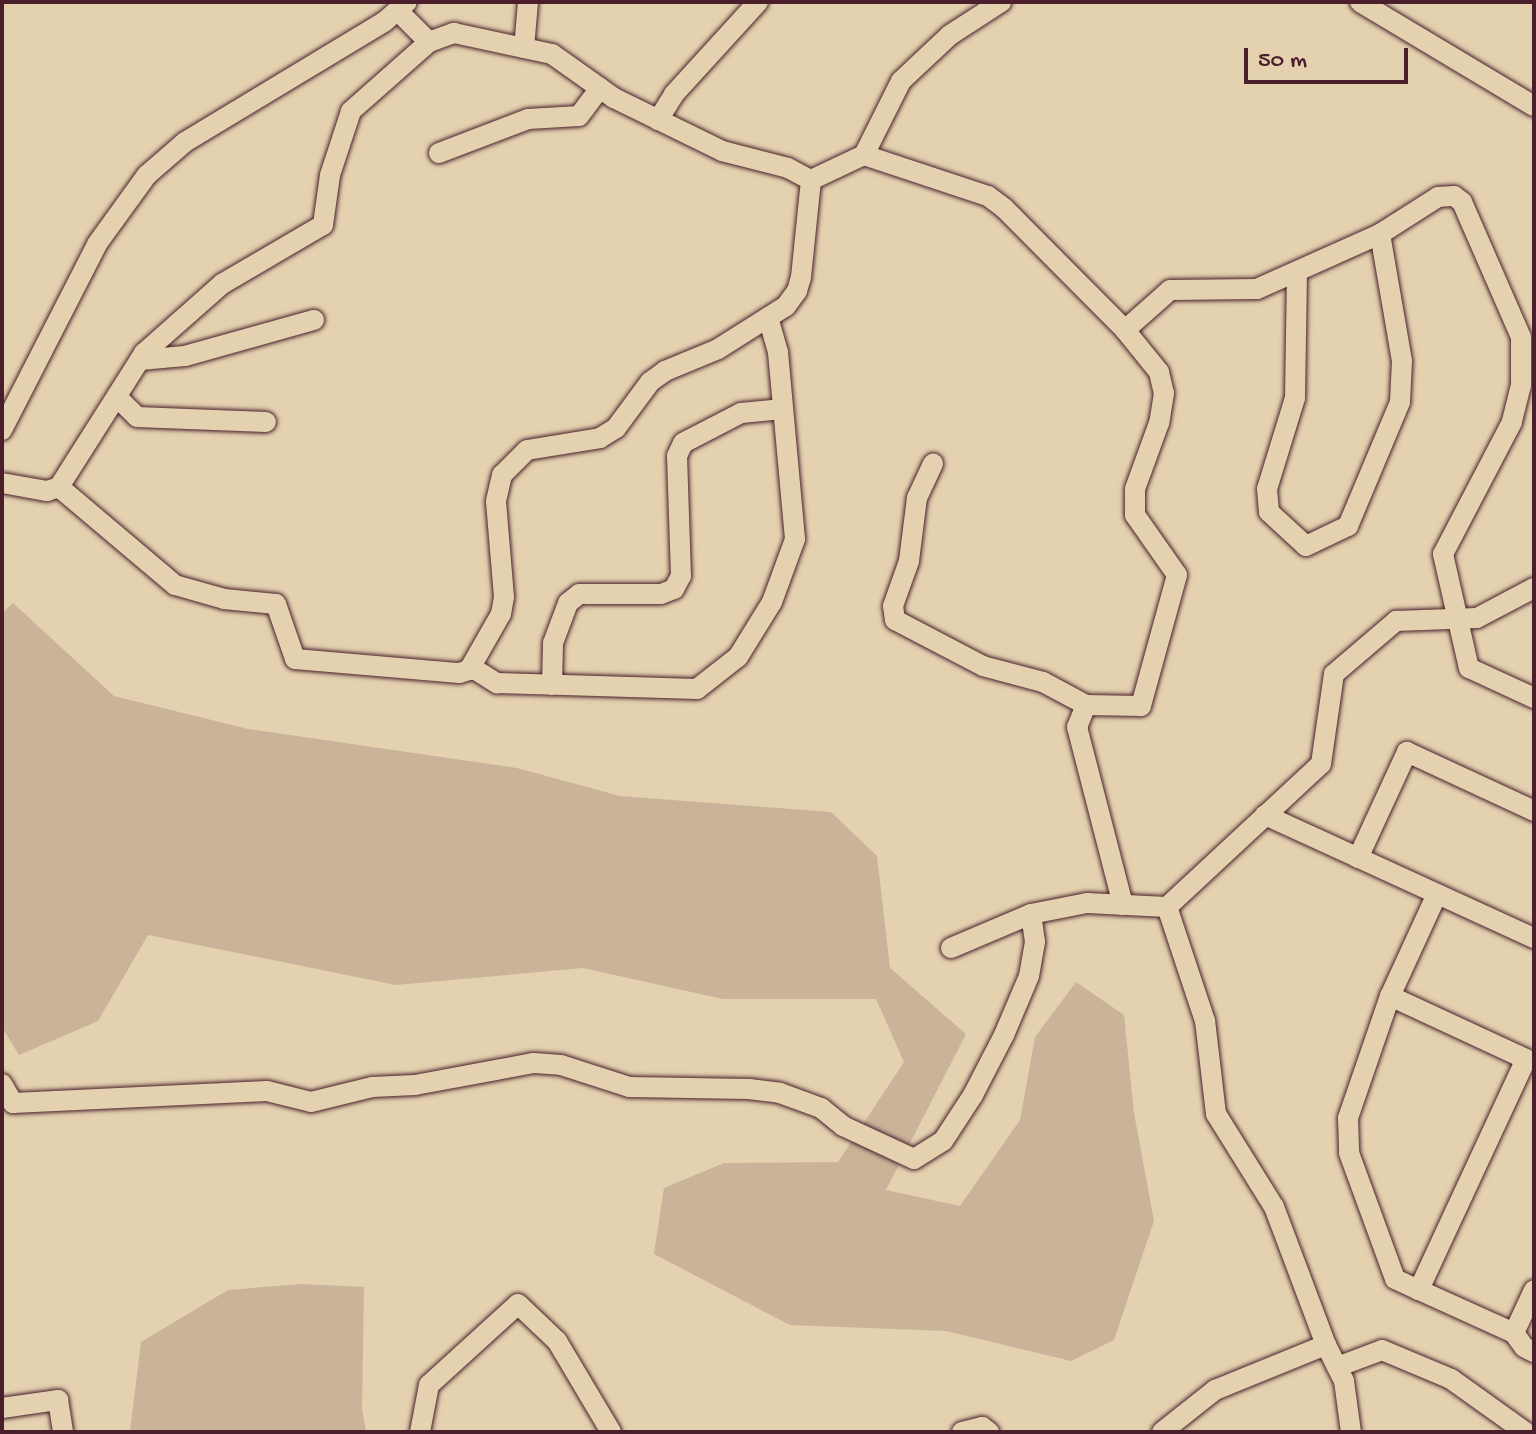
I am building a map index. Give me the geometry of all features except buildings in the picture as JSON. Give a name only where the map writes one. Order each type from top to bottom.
[{"type":"street","points":[[524,48],[528,2]]},
{"type":"street","points":[[658,120],[674,94],[758,2]]},
{"type":"street","points":[[811,180],[864,155],[901,81],[950,35],[1001,2]]},
{"type":"street","points":[[1360,2],[1534,106]]},
{"type":"street","points":[[2,430],[97,244],[147,175],[185,142],[323,60],[403,6],[429,42]]},
{"type":"street","points":[[2,483],[47,491],[59,487],[140,360],[222,284],[323,225],[330,175],[351,111],[429,42],[454,33],[552,54],[600,88],[658,120],[722,151],[788,168],[811,180]]},
{"type":"street","points":[[439,153],[528,119],[579,116],[600,88]]},
{"type":"street","points":[[864,155],[988,196],[1125,330],[1159,372],[1164,393],[1159,423],[1135,489],[1135,515],[1177,575],[1141,706],[1086,705],[1043,682],[983,666],[895,620],[893,606],[909,561],[917,498],[933,463]]},
{"type":"street","points":[[59,487],[175,585],[224,599],[276,604],[295,659],[459,673],[471,667],[501,614],[504,597],[496,501],[502,475],[527,450],[600,438],[616,428],[650,382],[665,371],[718,349],[786,306],[797,291],[811,180]]},
{"type":"street","points":[[1125,330],[1170,290],[1257,289],[1380,234],[1438,197],[1454,196],[1462,202],[1521,337],[1521,385],[1512,422],[1443,554],[1469,668],[1534,698]]},
{"type":"street","points":[[1297,272],[1295,398],[1267,489],[1269,512],[1306,546],[1348,526],[1400,402],[1402,361],[1380,234]]},
{"type":"street","points":[[471,667],[497,683],[697,689],[738,657],[772,602],[795,539],[778,352],[768,317]]},
{"type":"street","points":[[140,360],[185,356],[314,320]]},
{"type":"street","points":[[117,397],[137,417],[266,422]]},
{"type":"street","points":[[552,685],[553,643],[568,603],[579,594],[661,594],[674,589],[681,576],[677,456],[683,443],[741,413],[783,409]]},
{"type":"street","points":[[951,948],[1031,914],[1087,903],[1167,907],[1321,764],[1334,674],[1396,621],[1477,618],[1534,588]]},
{"type":"street","points":[[1086,705],[1077,727],[1123,905]]},
{"type":"street","points":[[1358,858],[1407,752],[1534,811]]},
{"type":"street","points":[[1265,815],[1534,938]]},
{"type":"street","points":[[1437,894],[1390,996],[1348,1118],[1349,1153],[1395,1279],[1514,1333],[1524,1347],[1534,1352]]},
{"type":"street","points":[[1167,907],[1205,1021],[1216,1114],[1274,1207],[1326,1345],[1344,1381],[1351,1432]]},
{"type":"street","points":[[2,1084],[13,1103],[267,1091],[311,1102],[372,1087],[415,1085],[513,1066],[548,1064],[629,1087],[749,1089],[780,1093],[821,1108],[843,1126],[914,1159],[943,1141],[973,1095],[1004,1035],[1029,976],[1035,942],[1031,914]]},
{"type":"street","points":[[1390,996],[1530,1057],[1419,1290]]},
{"type":"street","points":[[1514,1333],[1534,1290]]},
{"type":"street","points":[[420,1432],[429,1385],[518,1304],[557,1341],[611,1432]]},
{"type":"street","points":[[1162,1432],[1215,1390],[1326,1345]]},
{"type":"street","points":[[1337,1367],[1382,1350],[1451,1379],[1525,1432]]},
{"type":"street","points":[[2,1408],[58,1400],[63,1432]]},
{"type":"street","points":[[962,1432],[982,1427],[989,1432]]},
{"type":"shaded area","points":[[13,603],[114,696],[248,729],[517,768],[620,796],[831,812],[877,856],[890,968],[966,1034],[886,1190],[960,1206],[1020,1120],[1035,1037],[1076,982],[1124,1015],[1134,1113],[1154,1221],[1114,1340],[1071,1361],[946,1331],[790,1325],[654,1254],[664,1188],[724,1163],[838,1162],[904,1062],[876,999],[723,999],[583,968],[396,985],[148,935],[98,1021],[19,1055],[2,1027],[2,613]]},
{"type":"shaded area","points":[[301,1284],[364,1287],[362,1409],[366,1432],[130,1432],[141,1342],[228,1290]]}]
